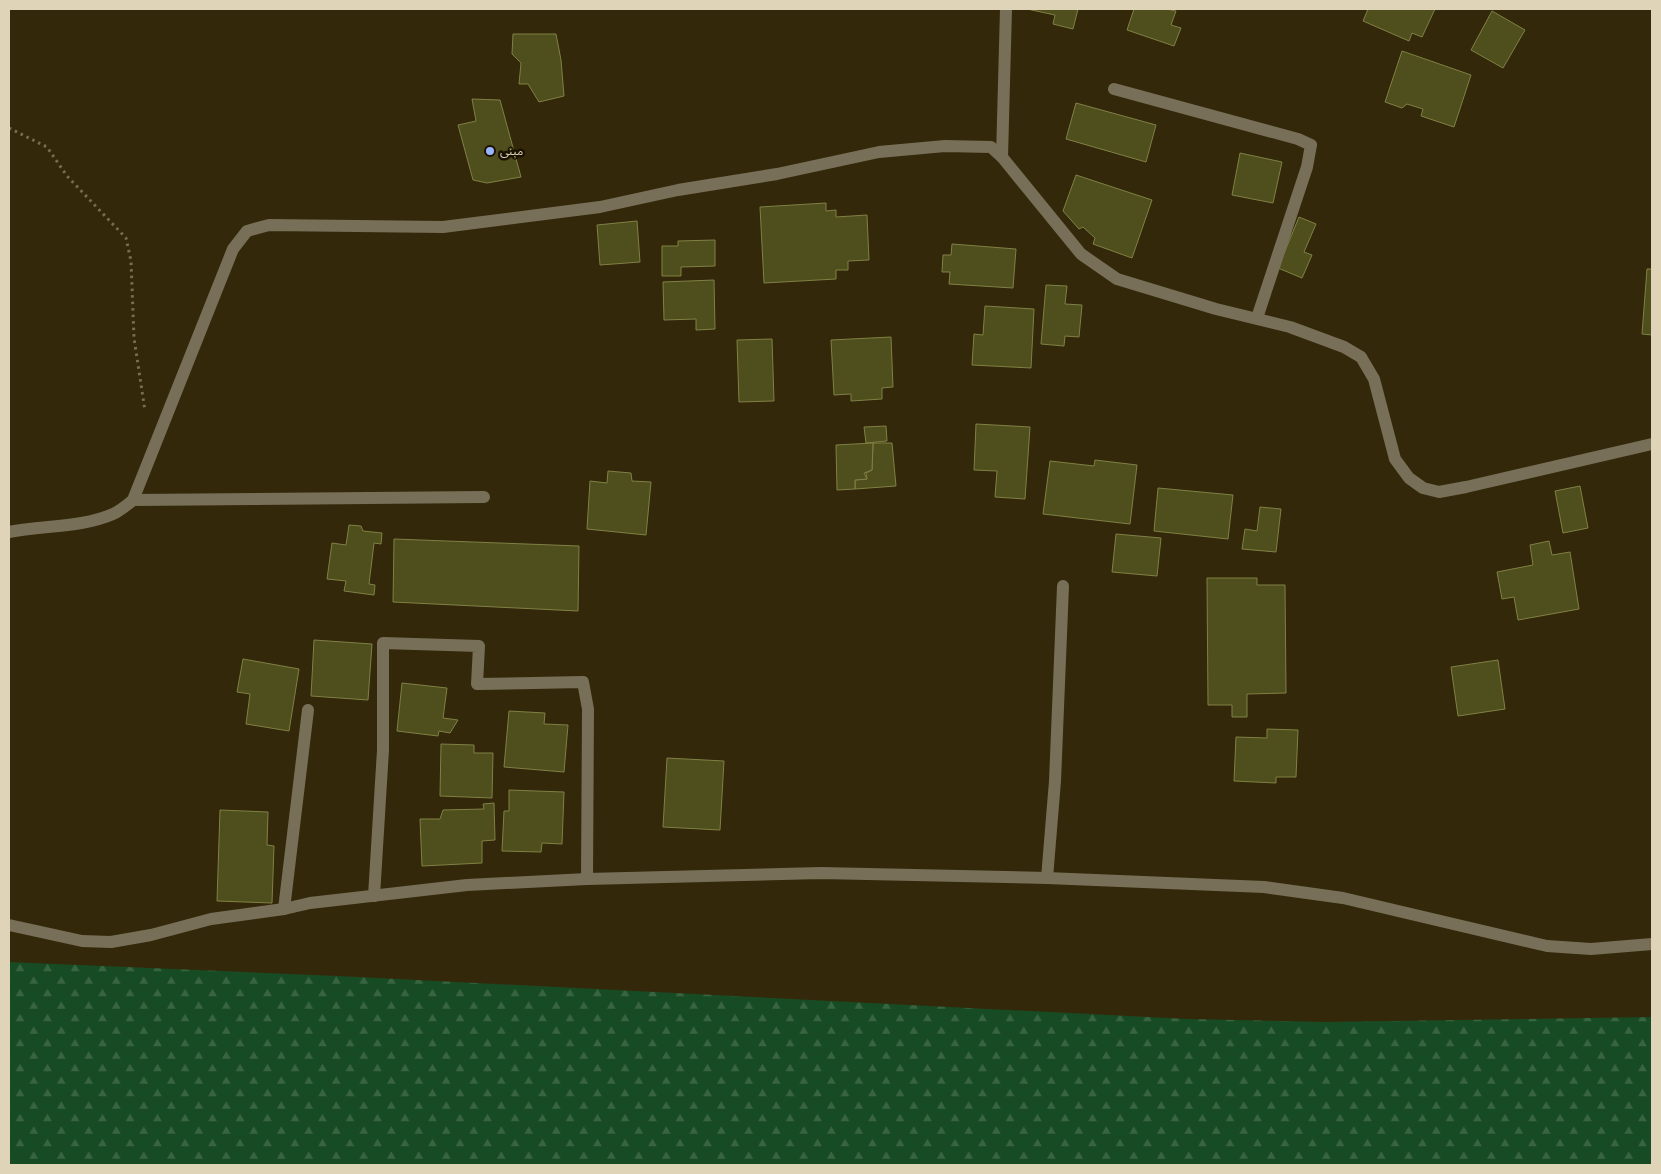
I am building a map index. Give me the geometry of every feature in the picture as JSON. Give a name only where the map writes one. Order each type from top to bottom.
[{"type":"street","points":[[1002,157],[1006,9]]},
{"type":"street","points":[[1114,89],[1298,139],[1311,145],[1307,167],[1257,318]]},
{"type":"street","points":[[9,532],[36,526],[87,522],[114,514],[132,500],[233,249],[247,231],[269,225],[442,226],[600,207],[678,190],[777,174],[878,152],[946,146],[991,147],[1002,157],[1067,238],[1094,265],[1117,279],[1290,327],[1344,347],[1361,357],[1374,379],[1395,459],[1409,478],[1422,488],[1439,492],[1466,487],[1652,444]]},
{"type":"street","points":[[132,500],[484,497]]},
{"type":"street","points":[[1047,878],[1055,781],[1063,586]]},
{"type":"street","points":[[374,896],[383,750],[383,643],[479,646],[477,684],[583,682],[588,709],[587,879]]},
{"type":"street","points":[[284,909],[308,710]]},
{"type":"street","points":[[9,926],[82,940],[111,942],[151,935],[211,919],[284,909],[310,903],[467,886],[587,879],[820,873],[1047,878],[1264,887],[1344,898],[1547,946],[1591,949],[1652,944]]},
{"type":"path","points":[[9,128],[47,147],[67,176],[126,238],[132,261],[134,338],[146,416]]},
{"type":"green space","points":[[9,962],[338,976],[1188,1019],[1325,1022],[1652,1017],[1652,1165],[9,1165]]},
{"type":"building","points":[[1027,9],[1078,9],[1073,29],[1053,24],[1055,15]]},
{"type":"building","points":[[1134,9],[1167,9],[1176,11],[1171,25],[1181,28],[1174,46],[1127,30]]},
{"type":"building","points":[[1368,9],[1435,9],[1422,37],[1412,33],[1409,41],[1363,21]]},
{"type":"building","points":[[1492,11],[1525,30],[1503,68],[1471,50]]},
{"type":"building","points":[[513,34],[556,34],[561,60],[564,96],[539,102],[528,84],[519,84],[521,63],[512,54]]},
{"type":"building","points":[[1402,51],[1471,75],[1454,127],[1421,116],[1423,109],[1407,104],[1402,108],[1385,102]]},
{"type":"building","name":"مبنى","points":[[472,99],[500,100],[521,177],[487,183],[473,180],[458,125],[476,121]]},
{"type":"building","points":[[1076,103],[1156,125],[1146,162],[1066,139]]},
{"type":"building","points":[[1240,153],[1282,162],[1273,203],[1232,195]]},
{"type":"building","points":[[1076,175],[1152,200],[1132,258],[1093,244],[1095,238],[1083,227],[1079,229],[1063,211]]},
{"type":"building","points":[[826,203],[826,211],[836,210],[836,217],[867,215],[869,260],[848,261],[848,270],[836,270],[836,279],[764,283],[760,207]]},
{"type":"building","points":[[1299,217],[1316,224],[1304,252],[1312,255],[1302,278],[1278,268]]},
{"type":"building","points":[[637,221],[640,262],[600,265],[597,225]]},
{"type":"building","points":[[715,240],[715,266],[681,267],[681,276],[662,276],[662,246],[678,246],[678,241]]},
{"type":"building","points":[[952,244],[1016,249],[1013,288],[949,284],[950,272],[942,272],[943,255],[951,255]]},
{"type":"building","points":[[1647,269],[1652,269],[1652,335],[1642,334]]},
{"type":"building","points":[[714,280],[715,329],[696,330],[696,319],[664,320],[663,282]]},
{"type":"building","points":[[1046,285],[1067,286],[1065,304],[1082,305],[1079,337],[1065,336],[1064,346],[1041,344]]},
{"type":"building","points":[[985,306],[1034,309],[1031,368],[972,365],[974,334],[983,335]]},
{"type":"building","points":[[891,337],[893,387],[882,388],[882,399],[851,401],[851,394],[834,395],[831,340]]},
{"type":"building","points":[[772,339],[774,401],[739,402],[737,340]]},
{"type":"building","points":[[976,424],[1030,427],[1025,499],[995,497],[997,471],[974,470]]},
{"type":"building","points":[[886,426],[887,441],[866,443],[864,427]]},
{"type":"building","points":[[873,443],[892,443],[896,486],[855,489],[855,480],[867,479],[866,473],[872,470]]},
{"type":"building","points":[[873,443],[872,470],[864,473],[867,479],[855,480],[855,489],[837,490],[836,445]]},
{"type":"building","points":[[1095,460],[1137,465],[1130,524],[1043,514],[1050,461],[1094,466]]},
{"type":"building","points":[[608,471],[631,473],[632,481],[651,482],[646,535],[587,529],[590,481],[607,483]]},
{"type":"building","points":[[1580,486],[1588,528],[1563,533],[1555,491]]},
{"type":"building","points":[[1158,488],[1233,495],[1228,539],[1154,531]]},
{"type":"building","points":[[1260,507],[1281,509],[1276,552],[1242,549],[1245,529],[1257,531]]},
{"type":"building","points":[[349,525],[361,526],[363,531],[382,533],[381,544],[374,543],[369,584],[375,585],[374,595],[344,591],[346,581],[327,579],[332,543],[346,545]]},
{"type":"building","points":[[1116,534],[1161,538],[1157,576],[1112,572]]},
{"type":"building","points":[[394,539],[579,546],[578,611],[393,602]]},
{"type":"building","points":[[1549,541],[1552,555],[1570,552],[1579,609],[1518,620],[1514,597],[1502,599],[1497,572],[1533,565],[1530,545]]},
{"type":"building","points":[[1207,578],[1257,578],[1257,585],[1285,585],[1286,693],[1247,694],[1247,717],[1232,717],[1232,705],[1208,705]]},
{"type":"building","points":[[314,640],[372,644],[368,700],[311,696]]},
{"type":"building","points":[[243,659],[299,669],[289,731],[246,724],[250,694],[237,692]]},
{"type":"building","points":[[1498,660],[1505,709],[1458,716],[1451,667]]},
{"type":"building","points":[[402,683],[447,688],[443,718],[458,720],[450,733],[439,731],[438,736],[397,731]]},
{"type":"building","points":[[509,711],[545,713],[544,724],[568,725],[564,772],[504,767]]},
{"type":"building","points":[[1267,729],[1298,730],[1296,777],[1276,777],[1276,783],[1234,781],[1236,737],[1267,738]]},
{"type":"building","points":[[441,744],[474,745],[474,753],[493,753],[492,798],[440,796]]},
{"type":"building","points":[[667,758],[724,761],[720,830],[663,827]]},
{"type":"building","points":[[509,790],[564,792],[562,844],[542,843],[541,852],[502,851],[504,811],[509,811]]},
{"type":"building","points":[[494,803],[495,840],[482,841],[482,863],[422,866],[420,819],[440,819],[443,810],[484,809],[483,804]]},
{"type":"building","points":[[220,810],[268,812],[267,845],[274,846],[272,903],[217,901]]},
{"type":"place","name":"مبنى","points":[[490,151]]}]
